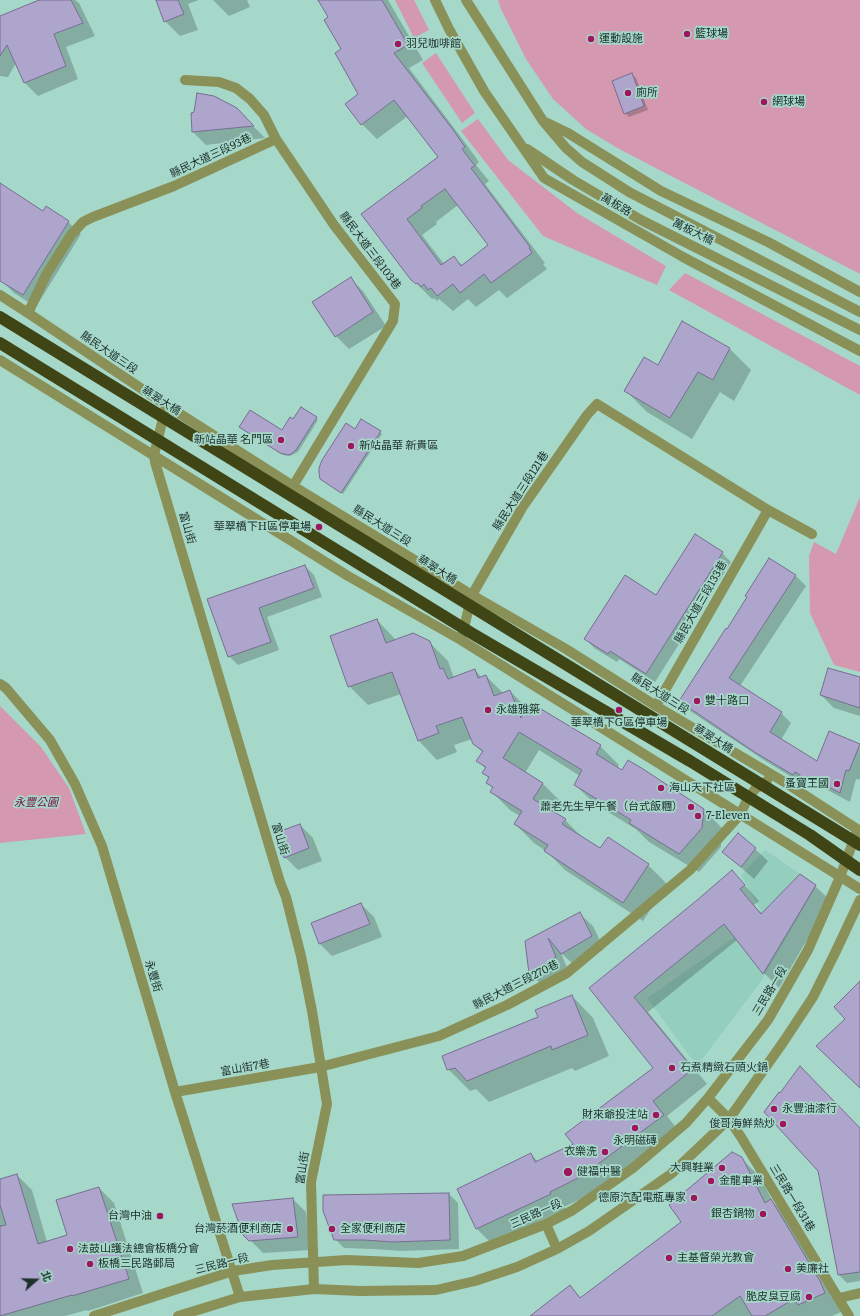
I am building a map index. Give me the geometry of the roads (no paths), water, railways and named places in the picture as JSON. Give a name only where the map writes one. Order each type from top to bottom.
[{"type":"highway","name":"華翠大橋","points":[[0,317],[860,845]]},
{"type":"highway","points":[[0,343],[466,629],[690,761],[803,831],[860,870]]},
{"type":"street","name":"萬板路","points":[[435,0],[449,29],[484,91],[544,178],[683,257],[860,351]]},
{"type":"street","points":[[466,0],[543,121],[563,131],[661,191],[742,229],[860,292]]},
{"type":"street","name":"縣民大道三段103巷","points":[[185,80],[219,82],[236,88],[250,99],[264,115],[276,139],[334,225],[395,304],[393,321],[293,486]]},
{"type":"street","name":"萬板大橋","points":[[543,121],[566,148],[582,162],[629,192],[860,312]]},
{"type":"street","name":"縣民大道三段93巷","points":[[28,313],[46,275],[71,235],[83,222],[92,217],[174,186],[276,139]]},
{"type":"street","name":"萬板大橋","points":[[522,145],[573,180],[641,220],[860,330]]},
{"type":"street","name":"縣民大道三段","points":[[0,296],[293,486],[472,595],[566,649],[656,706],[859,828]]},
{"type":"street","points":[[0,360],[154,454],[348,576],[461,640],[840,878],[860,888]]},
{"type":"street","name":"縣民大道三段121巷","points":[[461,640],[472,595],[522,508],[587,415],[597,404],[768,510]]},
{"type":"street","points":[[154,454],[166,405]]},
{"type":"street","name":"富山街","points":[[154,454],[280,882],[286,897],[301,956],[312,1011],[327,1104],[311,1182],[314,1289]]},
{"type":"street","points":[[768,510],[812,534]]},
{"type":"street","name":"縣民大道三段133巷","points":[[656,706],[768,510]]},
{"type":"street","name":"永豐街","points":[[0,684],[6,688],[50,740],[75,784],[102,846],[175,1092],[240,1297]]},
{"type":"street","name":"縣民大道三段270巷","points":[[320,1067],[439,1036],[507,1004],[567,973],[690,870],[740,815],[746,802],[755,789],[767,781],[786,784]]},
{"type":"street","name":"三民路一段","points":[[94,1316],[233,1271],[272,1265],[347,1260],[418,1263],[463,1256],[546,1224],[574,1210],[633,1168],[686,1123],[708,1098],[768,1020],[808,950],[840,878],[859,828]]},
{"type":"street","points":[[178,1316],[240,1297],[314,1289],[360,1291],[436,1290],[475,1281],[517,1267],[557,1249],[590,1231],[671,1174],[728,1119],[784,1041],[813,997],[860,900]]},
{"type":"street","name":"富山街7巷","points":[[175,1092],[320,1067]]},
{"type":"street","name":"三民路一段31巷","points":[[708,1098],[728,1119],[749,1151],[849,1316]]},
{"type":"street","points":[[546,1224],[557,1249]]},
{"type":"street","points":[[839,1298],[860,1293]]},
{"type":"place","name":"籃球場","points":[[687,34]]},
{"type":"place","name":"運動設施","points":[[591,39]]},
{"type":"place","name":"羽兒咖啡館","points":[[398,44]]},
{"type":"place","name":"廁所","points":[[628,93]]},
{"type":"place","name":"網球場","points":[[764,102]]},
{"type":"place","name":"新站晶華 名門區","points":[[281,440]]},
{"type":"place","name":"新站晶華 新貴區","points":[[351,446]]},
{"type":"place","name":"華翠橋下H區停車場","points":[[319,527]]},
{"type":"place","name":"雙十路口","points":[[697,701]]},
{"type":"place","name":"永雄雅築","points":[[488,710]]},
{"type":"place","name":"華翠橋下G區停車場","points":[[619,710]]},
{"type":"place","name":"蚤寶王國","points":[[837,784]]},
{"type":"place","name":"海山天下社區","points":[[661,788]]},
{"type":"place","name":"蕭老先生早午餐（台式飯糰）","points":[[691,807]]},
{"type":"place","name":"7-Eleven","points":[[698,816]]},
{"type":"place","name":"石煮精緻石頭火鍋","points":[[672,1068]]},
{"type":"place","name":"永豐油漆行","points":[[774,1109]]},
{"type":"place","name":"財來爺投注站","points":[[656,1115]]},
{"type":"place","name":"俊哥海鮮熱炒","points":[[783,1124]]},
{"type":"place","name":"永明磁磚","points":[[635,1128]]},
{"type":"place","name":"衣樂洗","points":[[605,1152]]},
{"type":"place","name":"大興鞋業","points":[[722,1168]]},
{"type":"place","name":"健福中醫","points":[[568,1172]]},
{"type":"place","name":"金龍車業","points":[[711,1181]]},
{"type":"place","name":"德原汽配電瓶專家","points":[[694,1198]]},
{"type":"place","name":"銀杏鍋物","points":[[763,1214]]},
{"type":"place","name":"台灣中油","points":[[160,1216]]},
{"type":"place","name":"台灣菸酒便利商店","points":[[290,1229]]},
{"type":"place","name":"全家便利商店","points":[[332,1229]]},
{"type":"place","name":"法鼓山護法總會板橋分會","points":[[70,1249]]},
{"type":"place","name":"主基督榮光教會","points":[[669,1258]]},
{"type":"place","name":"板橋三民路郵局","points":[[90,1264]]},
{"type":"place","name":"美廉社","points":[[788,1269]]},
{"type":"place","name":"脆皮臭豆腐","points":[[809,1297]]},
{"type":"park label","name":"永豐公園","points":[[36,803]]}]
